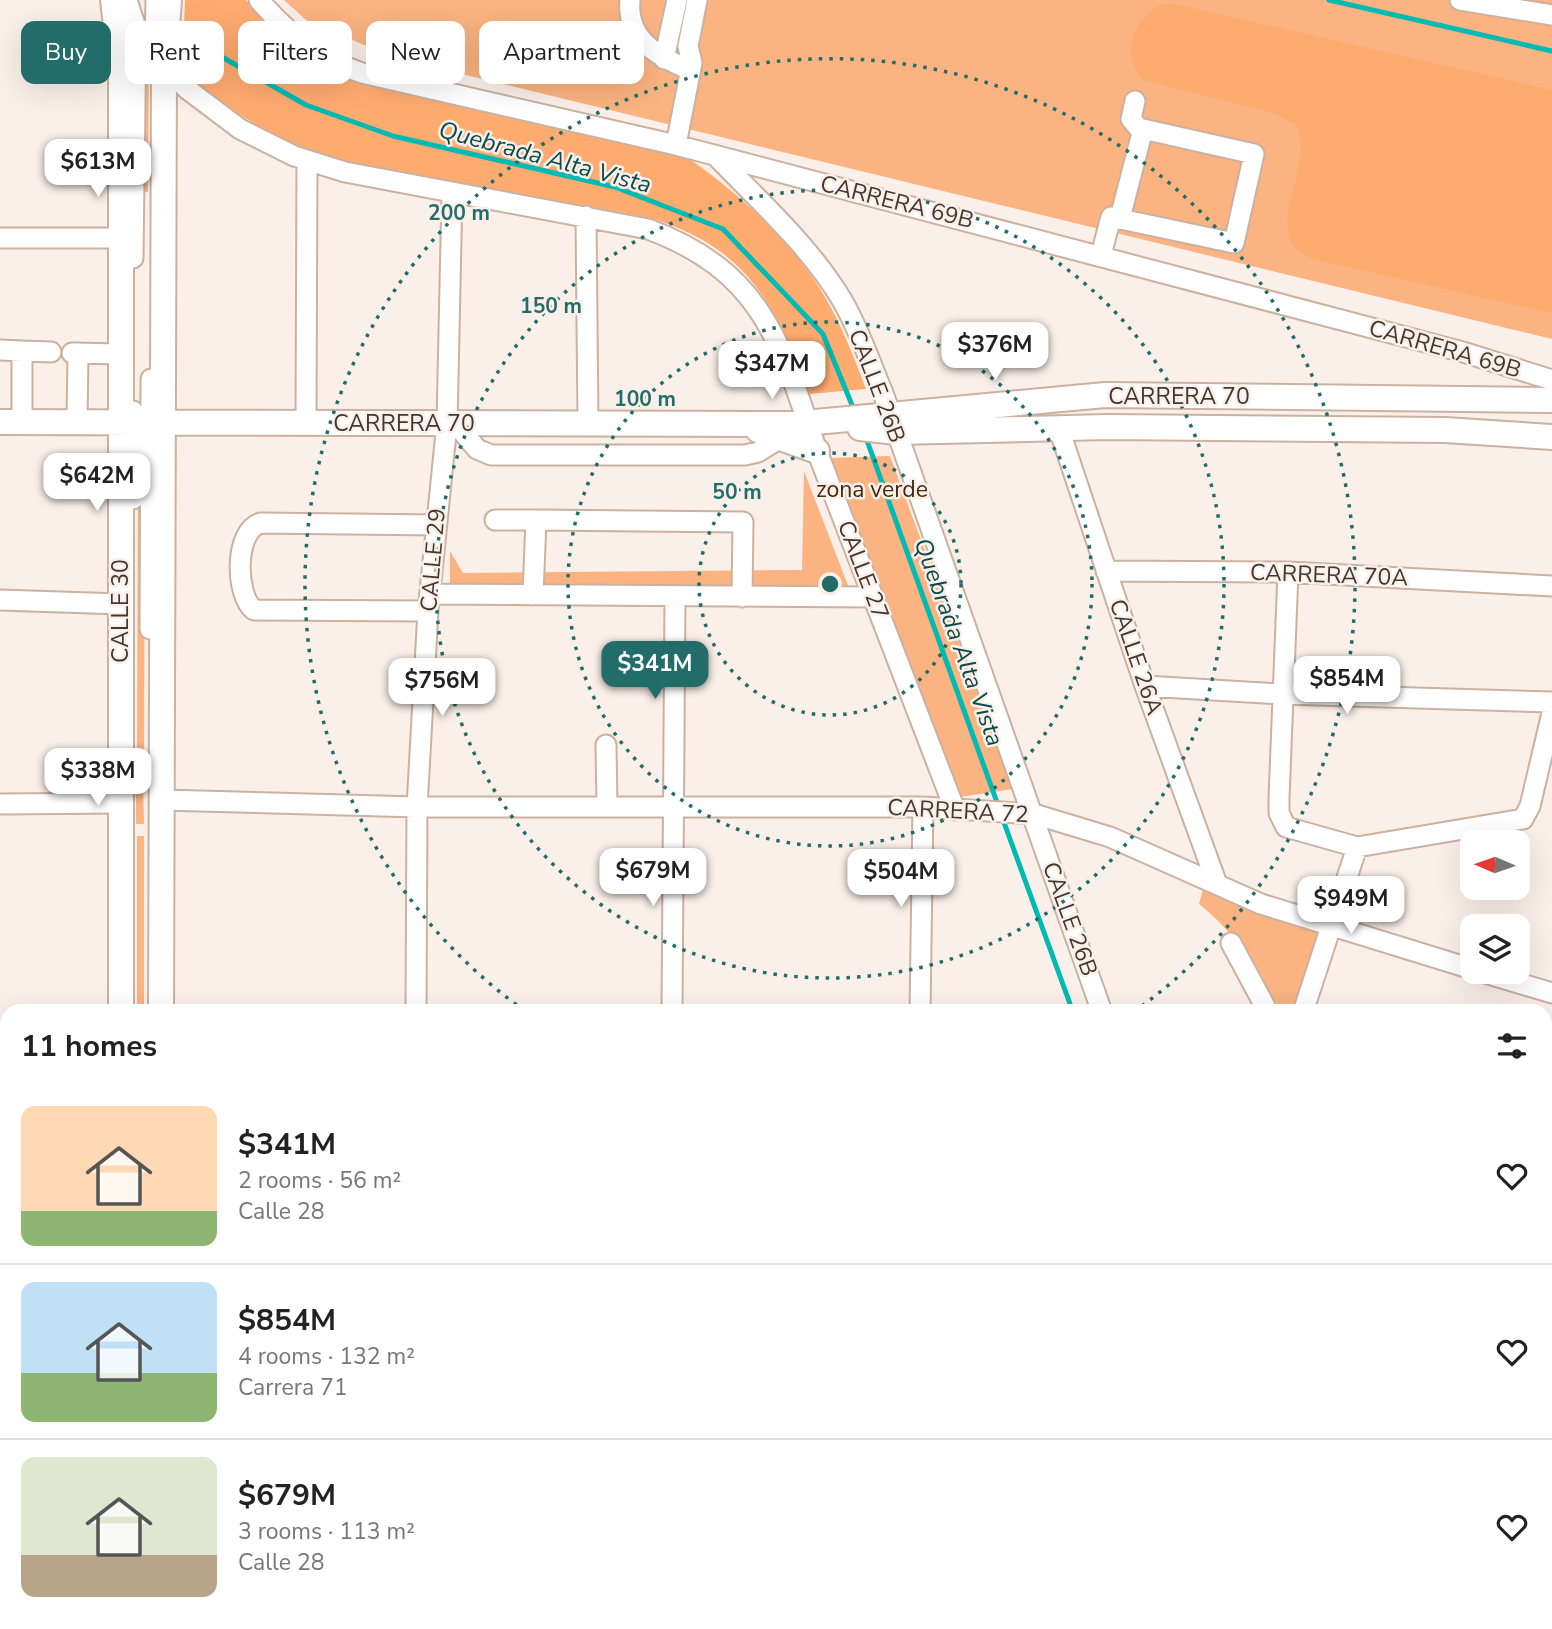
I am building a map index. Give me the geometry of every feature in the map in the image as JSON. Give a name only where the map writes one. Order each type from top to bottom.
[{"type":"main road","name":"CALLE 30","points":[[113,0],[121,71],[120,354],[142,423],[162,805],[161,1004]]},
{"type":"main road","name":"CALLE 30","points":[[166,21],[169,0]]},
{"type":"main road","name":"CALLE 30","points":[[121,1004],[120,604],[142,423],[158,84]]},
{"type":"main road","name":"CARRERA 70","points":[[871,423],[1105,395],[1552,400]]},
{"type":"main road","name":"CARRERA 70","points":[[11,422],[871,423],[1059,429],[1445,430],[1552,437]]},
{"type":"main road","points":[[737,424],[817,451]]},
{"type":"street","points":[[127,0],[134,21]]},
{"type":"street","points":[[136,0],[136,21]]},
{"type":"street","points":[[156,0],[157,21]]},
{"type":"street","name":"CARRERA 69B","points":[[259,0],[290,33],[346,68],[715,155],[1463,352],[1552,380]]},
{"type":"street","points":[[630,0],[632,22],[639,38],[664,59],[690,70]]},
{"type":"street","points":[[664,59],[677,0]]},
{"type":"street","points":[[676,145],[692,58],[688,46],[697,0]]},
{"type":"street","points":[[1460,0],[1552,15]]},
{"type":"street","points":[[137,84],[150,1004]]},
{"type":"street","points":[[182,84],[240,130],[307,162],[452,194],[586,216],[588,423]]},
{"type":"street","points":[[1135,101],[1131,119],[1141,131]]},
{"type":"street","points":[[1101,255],[1109,217],[1227,244],[1234,243],[1237,239],[1254,154],[1148,129],[1141,131]]},
{"type":"street","points":[[1120,218],[1141,131]]},
{"type":"street","name":"CALLE 26B","points":[[715,155],[790,232],[841,300],[871,423],[1099,1004]]},
{"type":"street","points":[[306,423],[307,162]]},
{"type":"street","name":"CALLE 29","points":[[416,1004],[417,807],[429,603],[436,524],[451,423],[452,194]]},
{"type":"street","name":"CALLE 27","points":[[586,216],[648,229],[687,245],[718,264],[747,292],[769,326],[955,810]]},
{"type":"street","points":[[0,238],[111,238]]},
{"type":"street","points":[[0,350],[51,352]]},
{"type":"street","points":[[11,422],[22,351]]},
{"type":"street","points":[[77,422],[75,353],[120,354]]},
{"type":"street","points":[[133,1004],[142,423]]},
{"type":"street","points":[[451,423],[477,449],[491,455],[745,456],[758,452],[781,438]]},
{"type":"street","name":"CALLE 26A","points":[[1059,429],[1145,686],[1217,884]]},
{"type":"street","points":[[495,520],[750,522],[742,597]]},
{"type":"street","points":[[533,595],[536,520]]},
{"type":"street","points":[[436,524],[261,523],[247,530],[243,539],[241,590],[245,603],[254,610],[429,603],[533,595],[874,597]]},
{"type":"street","name":"CARRERA 70A","points":[[1106,571],[1288,572],[1552,586]]},
{"type":"street","points":[[1288,572],[1279,806],[1286,827],[1357,847],[1502,825],[1523,819],[1547,754],[1552,713]]},
{"type":"street","points":[[673,1004],[675,597]]},
{"type":"street","points":[[0,600],[120,604]]},
{"type":"street","points":[[1145,686],[1282,694],[1552,702]]},
{"type":"street","points":[[606,745],[607,805]]},
{"type":"street","points":[[0,804],[120,803]]},
{"type":"street","name":"CARRERA 72","points":[[162,805],[398,814],[417,807],[607,805],[923,807],[988,814],[1026,814],[1111,837],[1261,904],[1460,965]]},
{"type":"street","points":[[920,1004],[923,807]]},
{"type":"street","points":[[1306,1004],[1357,847]]},
{"type":"street","points":[[1231,943],[1264,1004]]},
{"type":"street","points":[[1522,984],[1552,993]]},
{"type":"green space","points":[[284,0],[1552,0],[1552,339],[503,84],[644,84],[644,21],[479,21],[479,78],[465,75],[465,21],[366,21],[366,46],[352,40],[352,21],[306,20]]},
{"type":"green space","points":[[138,84],[149,84],[148,192],[137,192]]},
{"type":"green space","points":[[138,453],[145,453],[144,763],[137,763]]},
{"type":"green space","name":"zona verde","points":[[890,456],[1013,789],[960,797],[829,458]]},
{"type":"green space","points":[[804,471],[849,588],[450,584],[450,551],[463,573],[802,570]]},
{"type":"green space","points":[[136,781],[143,781],[144,824],[136,824]]},
{"type":"green space","points":[[137,836],[144,836],[144,1004],[137,1004]]},
{"type":"green space","points":[[1203,889],[1326,935],[1295,1004],[1274,1004],[1245,953],[1199,904]]},
{"type":"shaded area","points":[[185,0],[246,0],[265,21],[238,21],[238,84],[352,84],[352,78],[365,85],[678,155],[694,162],[762,219],[807,269],[839,324],[866,389],[809,394],[784,333],[754,284],[734,263],[711,245],[683,230],[650,218],[343,162],[298,146],[258,126],[196,84],[224,84],[224,21],[184,21]]},
{"type":"shaded area","points":[[1164,4],[1175,4],[1552,90],[1552,313],[1317,260],[1298,251],[1289,237],[1287,221],[1301,143],[1297,125],[1274,113],[1143,80],[1132,59],[1133,37],[1144,17]]},
{"type":"waterway","points":[[1329,0],[1552,51]]},
{"type":"waterway","name":"Quebrada Alta Vista","points":[[224,58],[306,105],[393,136],[615,187],[723,229],[823,334],[854,410]]},
{"type":"waterway","name":"Quebrada Alta Vista","points":[[865,435],[999,808]]},
{"type":"waterway","name":"Quebrada Alta Vista","points":[[1002,817],[1070,1004]]}]
